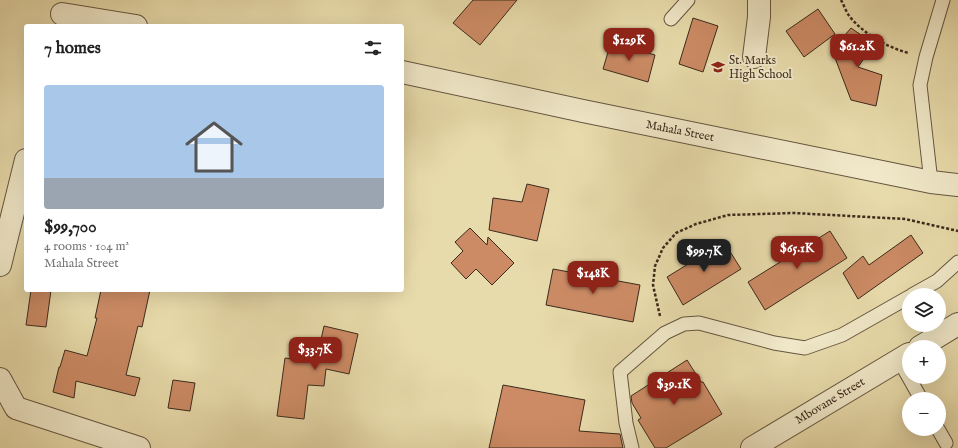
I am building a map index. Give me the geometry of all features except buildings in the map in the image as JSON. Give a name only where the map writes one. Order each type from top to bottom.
[{"type":"street","points":[[754,57],[759,17],[759,0]]},
{"type":"street","points":[[62,13],[125,24]]},
{"type":"street","name":"Mahala Street","points":[[405,76],[931,182],[958,185]]},
{"type":"street","points":[[0,265],[24,168]]},
{"type":"street","points":[[932,340],[958,324]]},
{"type":"street","name":"Mbovane Street","points":[[752,448],[902,358]]},
{"type":"street","points":[[0,379],[16,408],[139,448]]},
{"type":"lane","points":[[671,19],[688,0]]},
{"type":"lane","points":[[931,182],[920,84],[926,57],[943,0]]},
{"type":"lane","points":[[924,288],[937,281],[958,262]]},
{"type":"lane","points":[[632,448],[626,423],[620,372],[664,332],[684,324],[699,323],[774,343],[805,348],[842,335],[902,301]]},
{"type":"lane","points":[[942,436],[946,443]]},
{"type":"path","points":[[841,0],[850,16],[862,28],[885,45],[926,57]]},
{"type":"path","points":[[664,332],[656,305],[653,285],[655,266],[663,248],[676,233],[696,224],[728,215],[794,213],[905,219],[958,231]]},
{"type":"place","name":"St. Marks High School","points":[[718,67]]}]
